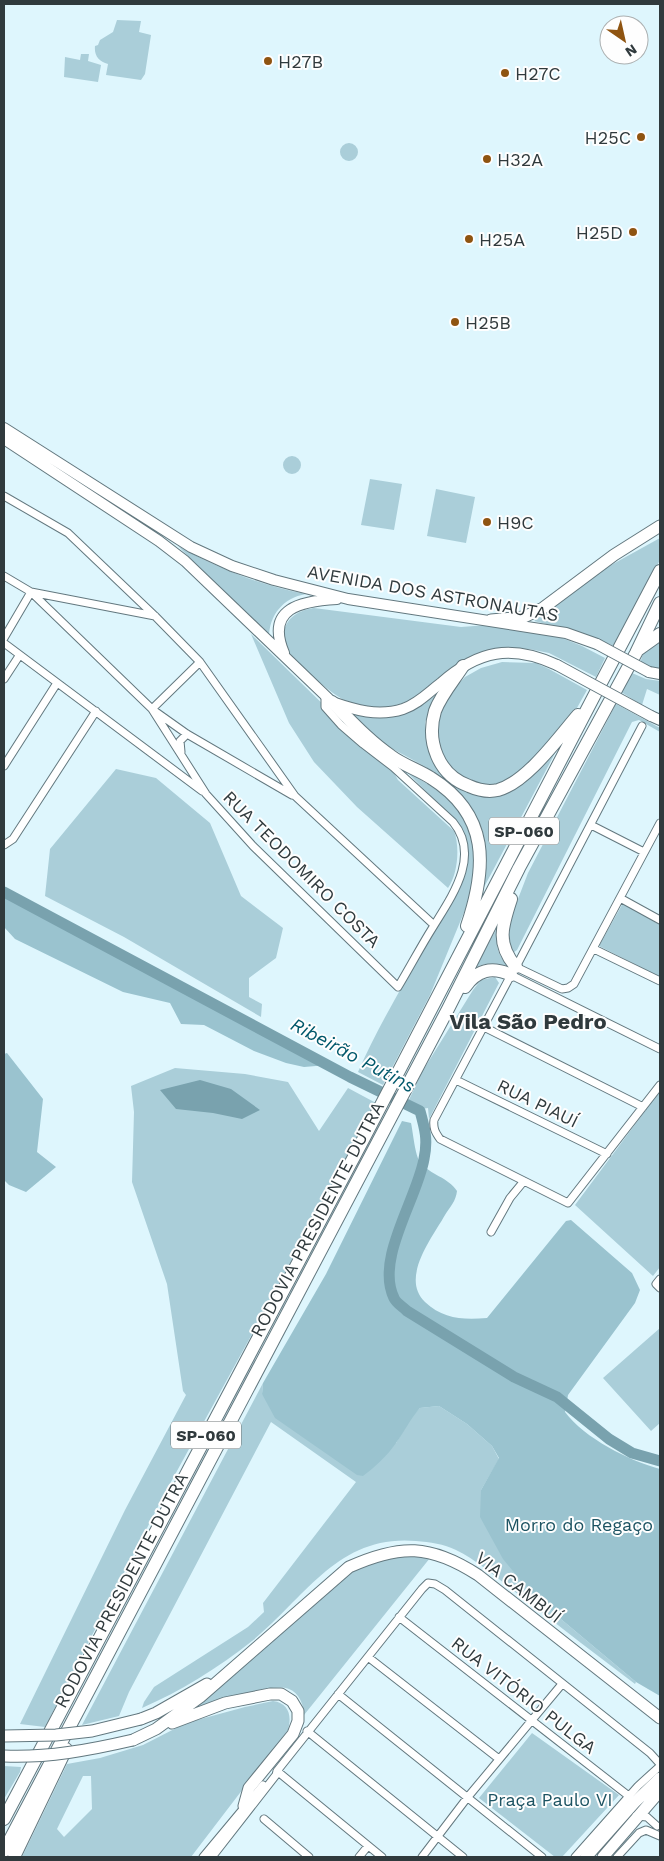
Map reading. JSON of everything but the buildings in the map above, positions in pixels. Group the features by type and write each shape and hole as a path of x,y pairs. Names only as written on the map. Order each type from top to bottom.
{"highway":[{"name":"RODOVIA PRESIDENTE DUTRA","path":"4,1819 376,1115 660,571"},
{"name":"RODOVIA PRESIDENTE DUTRA","path":"4,1851 448,1009 519,868 636,653 660,603"},
{"path":"636,653 643,645 660,634"},
{"path":"463,666 436,709 432,732 433,745 436,755 457,781 477,789 498,790 511,784 523,775 536,764 593,698"},
{"path":"328,698 392,762 432,778 453,795 466,810 479,838 481,860 473,911 455,964"},
{"path":"514,971 506,956 503,944 503,930 519,868"},
{"path":"448,1009 471,978 480,972 492,970 514,971"},
{"path":"14,1857 137,1598"},
{"path":"4,1806 48,1734"}],"main road":[{"name":"AVENIDA DOS ASTRONAUTAS","path":"4,428 191,547 232,566 274,580 348,599 566,633 597,644 649,672 660,674"},
{"path":"4,439 185,561 328,698 359,711 382,713 404,709 424,698 463,666 492,653 508,652 531,654 558,665 656,718"},
{"path":"491,620 524,617 543,608 614,555 660,526"},
{"path":"286,658 278,640 278,630 280,620 288,612 307,602 348,599"},
{"name":"VIA CAMBUÍ","path":"4,1756 25,1757 92,1750 133,1740 156,1729 200,1697 349,1566 392,1551 415,1551 443,1556 461,1564 478,1575 657,1714"},
{"name":"VIA CAMBUÍ","path":"4,1736 47,1736 92,1731 141,1719 156,1713 234,1668"},
{"path":"156,1729 224,1703 270,1694 281,1694 292,1701 298,1711 296,1728 249,1788 244,1806"},
{"path":"582,1856 622,1811 660,1778"},
{"path":"603,1857 660,1791"}],"street":[{"path":"4,496 68,533 155,616 200,662 294,796 434,925 447,906 461,874 464,842 461,832 453,822 392,762"},
{"name":"RUA TEODOMIRO COSTA","path":"4,576 31,592 152,709 206,794 253,846 398,987 434,925"},
{"path":"4,638 31,592 155,616"},
{"path":"4,643 206,794"},
{"path":"4,679 19,656"},
{"path":"200,662 152,709 187,734 294,796"},
{"path":"4,766 57,683"},
{"path":"4,845 13,838 96,711"},
{"path":"642,726 434,1120 433,1127 440,1139 568,1203 660,1085"},
{"path":"182,754 180,741 187,734"},
{"path":"514,971 562,989 574,984 660,822"},
{"path":"591,825 644,852"},
{"path":"620,898 660,920"},
{"path":"594,949 660,981"},
{"path":"514,971 660,1049"},
{"path":"484,1027 643,1107"},
{"name":"RUA PIAUÍ","path":"456,1080 607,1154"},
{"path":"491,1232 510,1198 524,1181"},
{"path":"203,1857 244,1806 277,1770 422,1588 432,1583 445,1590 650,1753 660,1766 638,1786 622,1811 638,1817 647,1816 658,1827 657,1835 646,1830 639,1834 617,1857"},
{"name":"RUA VITÓRIO PULGA","path":"399,1618 630,1797"},
{"path":"368,1657 499,1759"},
{"path":"422,1857 467,1798 562,1684"},
{"path":"338,1694 542,1857"},
{"path":"307,1731 463,1857"},
{"path":"277,1770 382,1857"},
{"path":"212,1857 276,1775 277,1770"},
{"path":"264,1819 309,1857"},
{"path":"359,1857 368,1846"}],"green space":[{"path":"117,20 141,21 139,32 151,35 145,74 141,80 106,75 108,64 100,60 96,55 95,46 98,45 100,40 113,32"},
{"path":"81,54 89,54 88,61 101,65 98,82 64,77 65,57 80,60"},
{"path":"345,143 353,143 358,148 356,159 345,161 340,156 340,148"},
{"path":"292,456 298,459 301,465 298,471 292,474 286,471 283,465 286,459"},
{"path":"370,479 402,484 394,530 361,525"},
{"path":"436,489 475,497 466,543 427,536"},
{"path":"660,538 660,560 614,646 578,632 534,621 595,574"},
{"path":"178,546 240,575 272,586 306,594 291,599 279,609 272,622 269,638"},
{"path":"314,608 461,627 488,625 557,636 605,658 596,677 549,653 529,649 500,649 416,698 397,705 384,707 361,706 348,702 334,694 291,656 288,651 284,635 288,622 299,613"},
{"path":"251,634 333,714 385,757 398,780 454,831 457,844 457,860 454,875 448,888 357,807 314,762 289,723"},
{"path":"660,636 660,669 648,667 640,663 643,654"},
{"path":"502,662 536,663 587,690 573,715 528,766 499,785 482,786 454,775 435,745 441,708 451,692 465,677 481,668"},
{"path":"632,673 646,679 660,681 660,695 647,689 642,705 621,692"},
{"path":"436,695 425,722 426,740 432,760 443,775 455,785 475,795 494,795 561,742 482,891 487,863 483,832 475,815 451,788 426,767 378,741 348,713 372,716 394,714 415,707"},
{"path":"616,704 660,728 660,732 639,720 632,722 517,950 513,953 507,939 511,917 528,873"},
{"path":"403,768 444,795 457,806 476,837 474,888 430,995 383,1085 358,1072 394,1002 456,893 464,873 466,860 466,846 461,827"},
{"path":"116,769 156,778 210,823 241,896 283,928 276,958 249,978 249,997 262,1004 261,1017 124,937 45,896 50,849"},
{"path":"4,892 328,1065 304,1067 286,1063 254,1051 204,1025 181,1024 170,1003 123,992 15,939 4,927"},
{"path":"623,903 660,925 660,977 599,946"},
{"path":"497,928 499,952 514,970 495,964 475,967"},
{"path":"495,977 499,983 429,1119 428,1108 422,1109 408,1102 422,1072 473,990 481,980"},
{"path":"7,1053 43,1099 37,1152 56,1167 26,1192 9,1185 4,1180 4,1054"},
{"path":"175,1068 245,1074 288,1082 319,1131 348,1088 376,1103 308,1232 166,1491 45,1727 20,1724 125,1510 186,1395 183,1391 167,1284 132,1182 134,1112 131,1086"},
{"path":"660,1091 660,1267 653,1276 575,1205"},
{"name":"Morro do Regaço","path":"402,1121 411,1123 415,1149 420,1162 449,1182 457,1191 452,1204 426,1246 417,1270 416,1282 418,1292 432,1308 454,1317 470,1319 487,1318 566,1221 571,1220 632,1273 640,1290 635,1303 568,1395 565,1412 584,1431 608,1447 660,1469 660,1696 636,1682 562,1620 521,1581 503,1559 480,1517 481,1490 499,1458 492,1446 467,1424 439,1406 420,1408 389,1452 363,1476 357,1475 275,1418 262,1394 263,1383 326,1274"},
{"path":"660,1328 660,1423 651,1431 603,1378"},
{"path":"263,1383 262,1394 396,1443 412,1416 420,1408 439,1406 467,1424 492,1446 499,1459 481,1490 547,1604 562,1620 636,1682 635,1684 466,1555 451,1548 432,1543 416,1541 389,1542 365,1548 344,1558 325,1572 271,1624 239,1651 213,1670 142,1708 154,1687 248,1627 264,1612 263,1603 356,1482 271,1422 129,1692 119,1716 82,1725"},
{"path":"410,1554 430,1558 304,1715 302,1703 296,1693 289,1689 280,1688 256,1691 193,1709 350,1569 368,1561"},
{"path":"273,1701 283,1704 288,1711 290,1720 288,1730 191,1857 22,1857 67,1764 100,1758 143,1745 186,1723","holes":["83,1776 91,1776 92,1809 64,1837 57,1829"]},
{"name":"Praça Paulo VI","path":"532,1733 619,1795 562,1857 555,1857 479,1798"},
{"path":"4,1766 21,1767 4,1799"}],"shaded area":[{"path":"200,1080 231,1089 260,1110 242,1119 213,1113 176,1109 160,1090"}],"waterway":[{"name":"Ribeirão Putins","path":"4,892 350,1077 420,1111 426,1146 420,1175 393,1247 390,1282 395,1300 407,1311 514,1377 557,1397 609,1439 632,1453 660,1461"}],"place":[{"name":"H27B","path":"268,61"},
{"name":"H27C","path":"505,73"},
{"name":"H25C","path":"641,137"},
{"name":"H32A","path":"487,159"},
{"name":"H25D","path":"633,232"},
{"name":"H25A","path":"469,239"},
{"name":"H25B","path":"455,322"},
{"name":"H9C","path":"487,522"}],"district":[{"name":"Vila São Pedro","path":"528,1021"}]}
